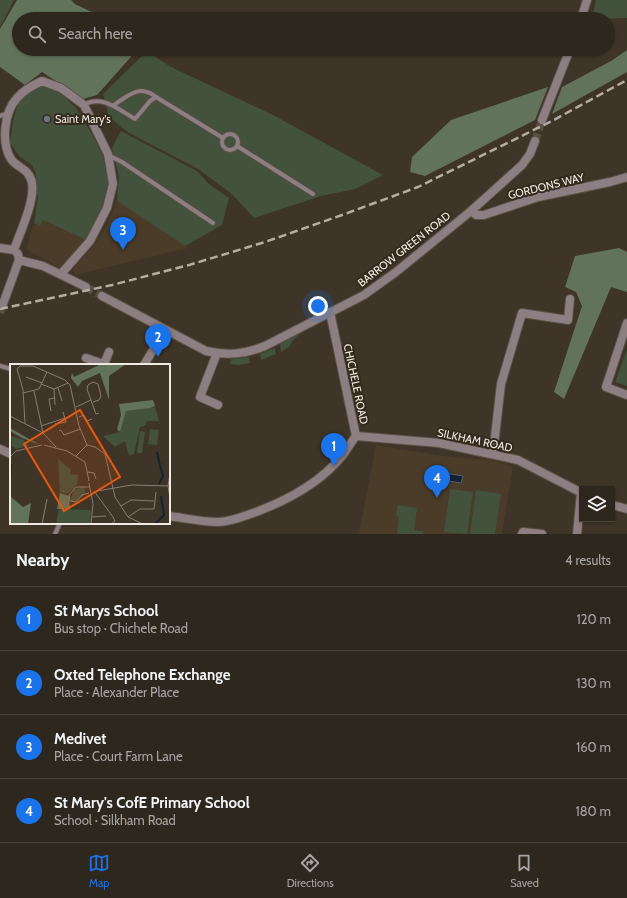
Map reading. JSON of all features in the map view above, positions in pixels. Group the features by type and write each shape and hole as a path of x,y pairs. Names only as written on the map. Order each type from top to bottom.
{"street":[{"path":"584,12 587,0"},
{"path":"542,120 567,56"},
{"path":"14,250 33,196 32,182 26,170 11,160 5,143 6,125 9,113 17,98 42,81 61,88 84,105 108,154 113,184 107,208 90,241 61,274"},
{"name":"BARROW GREEN ROAD","path":"102,296 196,346 218,353 232,354 252,351 265,346 364,295 396,272 471,211 522,164 530,154 535,141"},
{"name":"GORDONS WAY","path":"471,211 484,216 538,197 626,178"},
{"path":"0,248 14,250 18,254 19,260 4,292 3,304"},
{"path":"19,260 42,266 86,287"},
{"path":"493,454 501,384 522,313 568,320 570,298"},
{"name":"CHICHELE ROAD","path":"170,516 219,522 237,519 273,506 313,484 342,456 356,436 330,312"},
{"path":"627,323 606,387 627,395"},
{"path":"145,364 165,330"},
{"path":"105,364 109,352"},
{"path":"218,353 200,397 218,405"},
{"path":"86,358 102,364"},
{"name":"SILKHAM ROAD","path":"356,436 439,443 518,460 579,491"},
{"path":"0,449 10,454"},
{"path":"615,506 627,509"},
{"path":"577,534 579,518"},
{"path":"522,534 522,532 542,534"}],"lane":[{"path":"114,105 139,90 150,92 223,138"},
{"path":"84,105 95,100 114,105 135,119 150,101 156,97"},
{"path":"0,116 9,113"},
{"path":"232,134 238,141 237,146 233,150 224,148 222,143 223,138 232,134"},
{"path":"237,146 313,194"},
{"path":"108,154 213,223"},
{"path":"0,366 10,369"},
{"path":"55,534 60,524"}],"shaded area":[{"path":"117,201 188,248 75,275 73,268 96,243 106,227"},
{"path":"43,220 88,241 60,268 27,250 32,227"},
{"path":"376,445 437,455 494,461 513,467 502,534 359,534"}],"green space":[{"path":"0,0 14,0 0,27"},
{"path":"17,0 71,0 75,4 92,12 12,12 12,56 132,56 97,95 83,99 42,72 25,85 0,67 0,29"},
{"path":"596,0 627,0 627,18 615,18 615,12 593,12"},
{"path":"627,50 627,72 552,114 562,87 611,61"},
{"path":"142,56 154,56 171,67 275,116 383,175 355,189 321,196 254,218 232,194 198,169 129,133 109,117 103,94"},
{"path":"39,85 53,86 76,108 91,132 103,156 108,183 102,207 88,241 43,220 40,226 34,223 38,197 36,191 36,174 32,165 20,157 10,143 13,121 19,101"},
{"path":"548,87 535,120 425,176 410,172 412,157 451,120"},
{"path":"121,131 197,171 209,184 229,198 222,225 185,246 117,201 119,177 112,148"},
{"path":"619,248 627,252 627,292 611,287 564,399 554,392 582,306 576,292 565,287 575,256"},
{"path":"303,331 292,341 290,346 281,352 280,344"},
{"path":"275,348 276,354 261,360 260,354"},
{"path":"627,349 627,386 615,382"},
{"path":"249,357 250,363 239,365 230,364 231,359"},
{"path":"450,489 473,492 467,534 444,532"},
{"path":"476,490 501,494 495,534 470,534"},
{"path":"398,505 417,508 414,530 423,532 423,534 397,534 399,517 396,516"}],"water":[{"path":"444,473 463,476 461,483 442,480"}],"tunnel":[{"path":"535,141 542,120"},
{"path":"86,287 102,296"},
{"path":"0,313 3,304"}],"railway":[{"path":"0,309 112,285 189,265 265,242 342,215 418,187 552,121 627,80"}],"place":[{"name":"Saint Mary's","path":"47,119"},
{"name":"Medivet","path":"123,250"},
{"name":"Oxted Telephone Exchange","path":"158,357"},
{"name":"St Marys School","path":"334,466"},
{"name":"St Mary's CofE Primary School","path":"437,498"}]}
